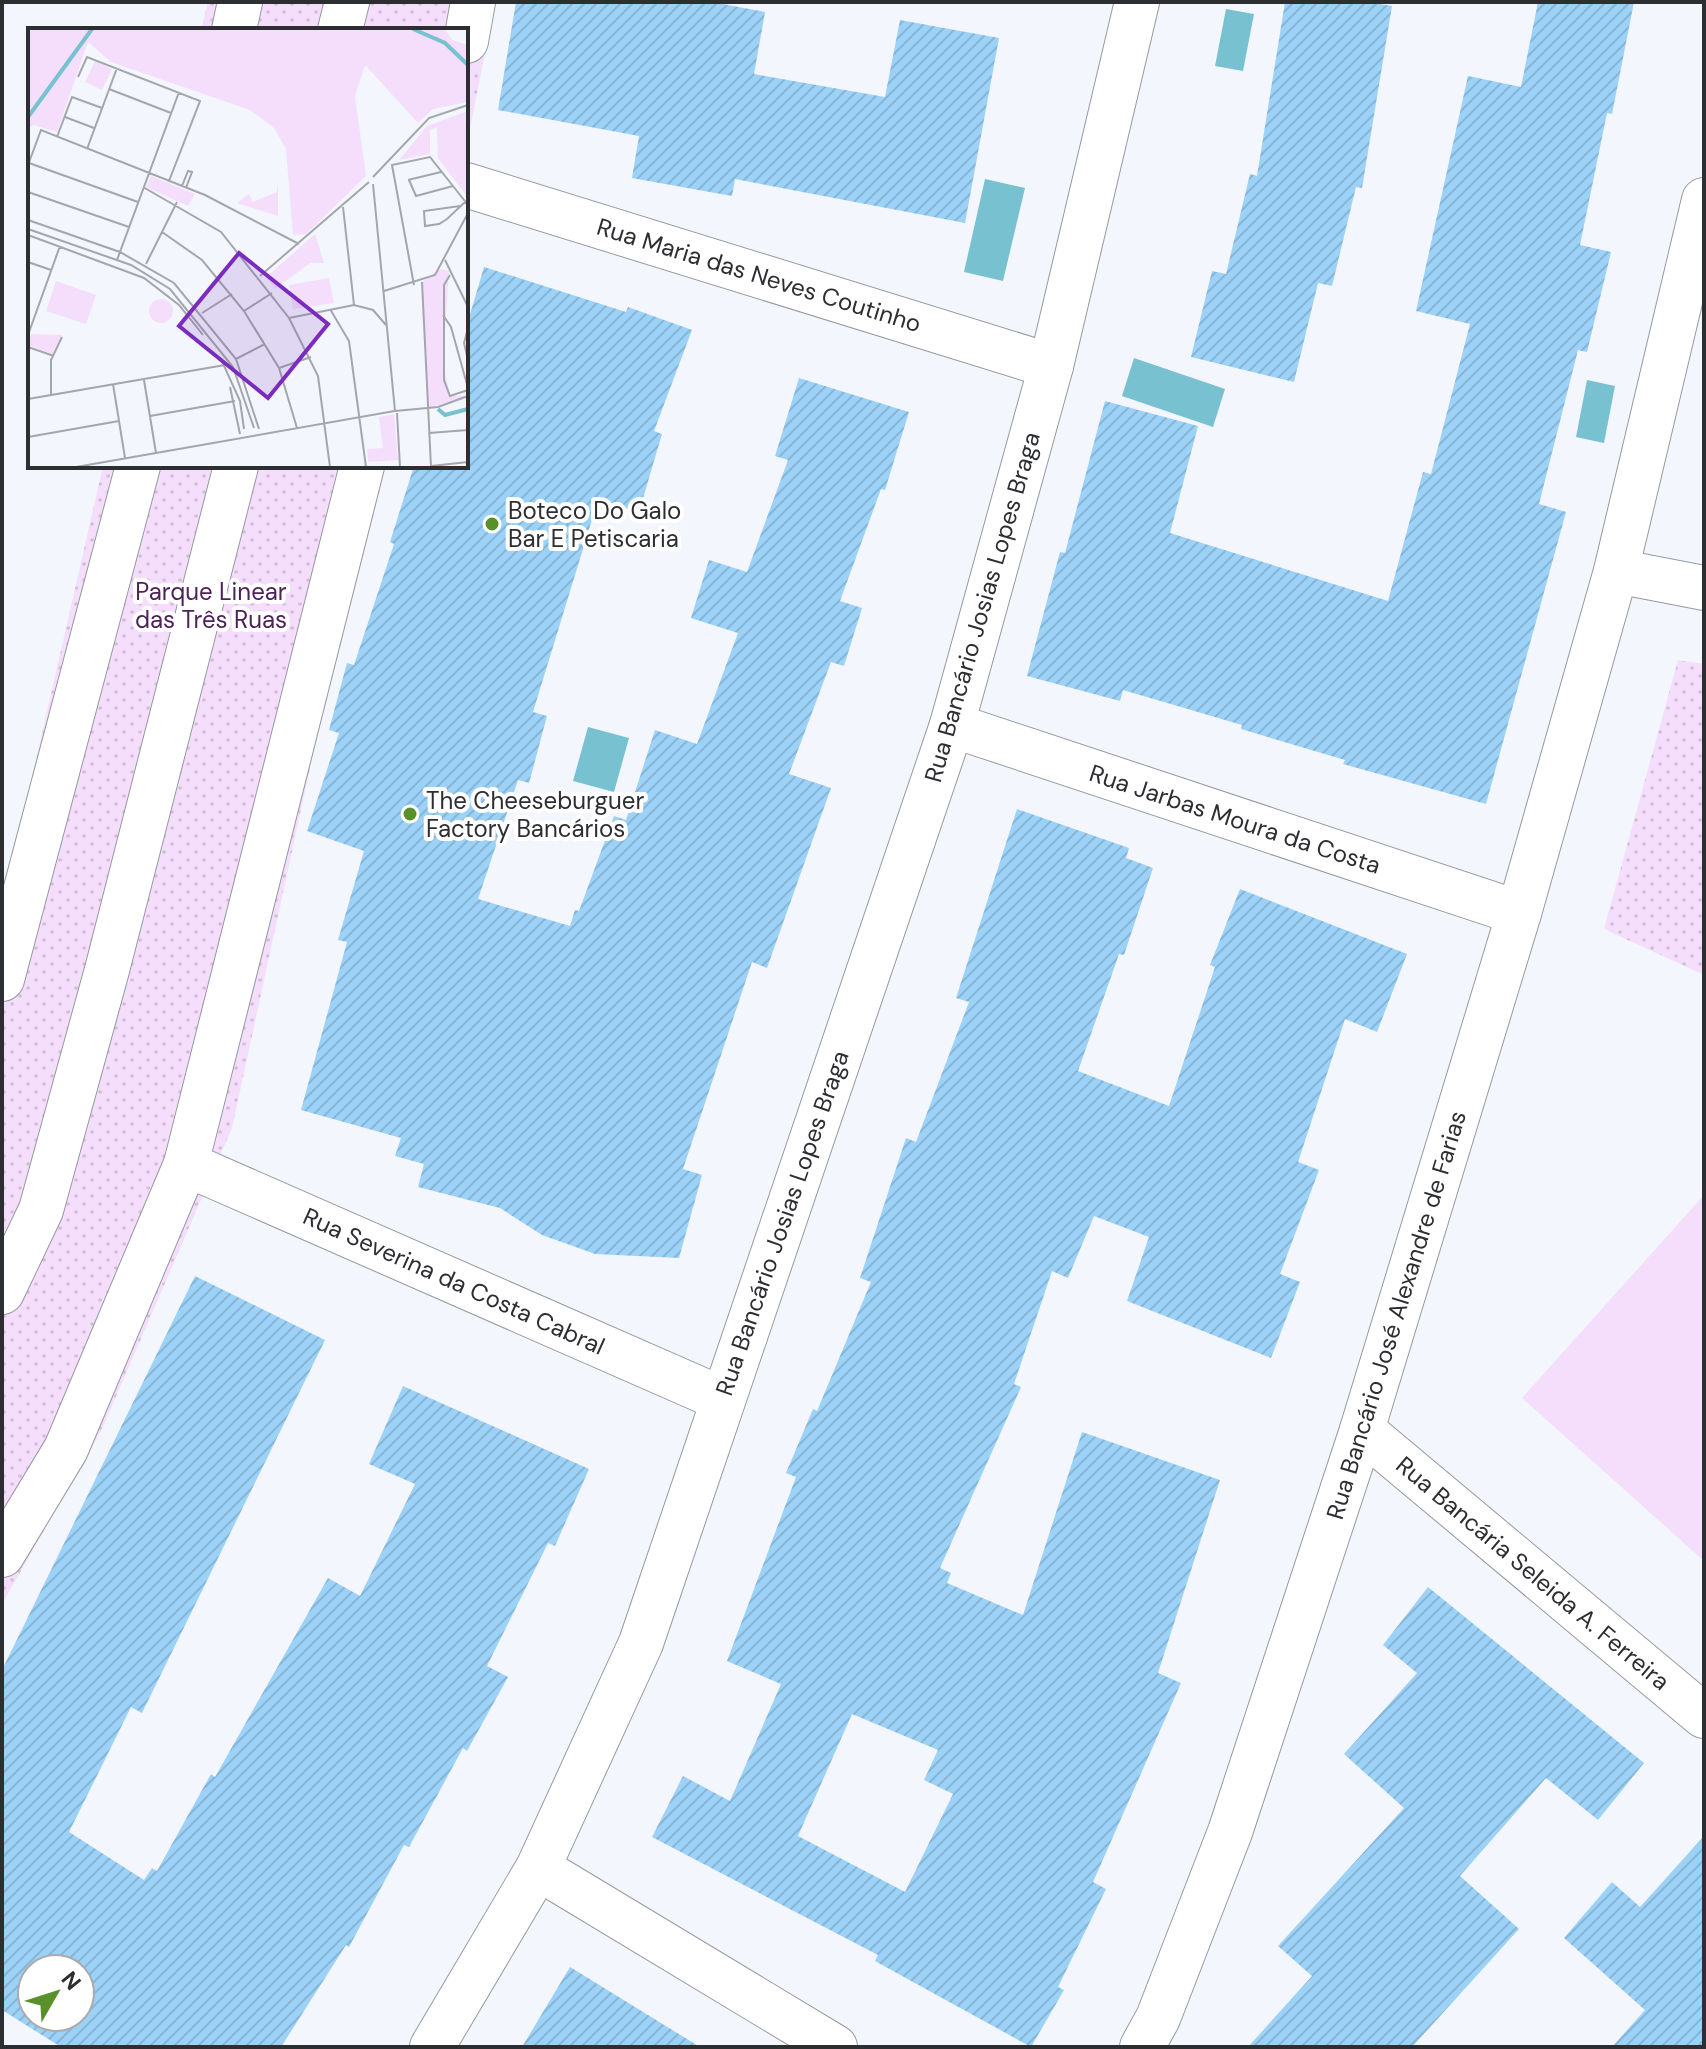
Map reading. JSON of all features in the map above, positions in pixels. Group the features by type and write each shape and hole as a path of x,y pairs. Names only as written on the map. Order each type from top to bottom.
{"street":[{"path":"234,28 240,2"},
{"path":"340,28 347,2"},
{"path":"468,30 473,2"},
{"name":"Rua Bancário Josias Lopes Braga","path":"432,2047 538,1868 641,1643 952,725 1051,366 1137,2"},
{"name":"Rua Maria das Neves Coutinho","path":"468,186 1051,366"},
{"name":"Rua Bancário José Alexandre de Farias","path":"1142,2047 1158,2018 1230,1832 1362,1430 1519,913 1616,571 1704,200"},
{"path":"2,979 137,468"},
{"path":"2,1292 41,1210 111,954 235,468"},
{"path":"2,1555 66,1449 186,1164 361,468"},
{"path":"1616,571 1704,588"},
{"name":"Rua Jarbas Moura da Costa","path":"952,725 1519,913"},
{"name":"Rua Severina da Costa Cabral","path":"186,1164 722,1399"},
{"name":"Rua Bancária Seleida A. Ferreira","path":"1362,1430 1704,1716"},
{"path":"538,1868 835,2047"}],"green space":[{"path":"208,2 495,2 468,139 468,28 202,28"},
{"name":"Parque Linear das Três Ruas","path":"103,468 385,468 314,750 232,1128 102,1429 2,1604 2,909"},
{"path":"1678,660 1704,664 1704,975 1604,929"},
{"path":"1704,1195 1704,1561 1522,1398"}],"water":[{"path":"1226,9 1254,14 1243,71 1215,66"},
{"path":"985,179 1025,188 1003,281 964,272"},
{"path":"1134,358 1225,389 1213,427 1122,396"},
{"path":"1587,380 1615,386 1604,443 1576,437"},
{"path":"588,727 629,738 614,792 573,781"}],"building":[{"path":"516,2 712,2 765,12 754,74 885,97 900,20 999,38 965,223 735,179 732,196 632,178 639,136 498,110"},
{"path":"1285,2 1368,2 1392,6 1362,188 1356,187 1332,286 1318,283 1294,382 1191,357 1212,271 1226,274 1250,174 1257,176"},
{"path":"1538,2 1634,2 1612,114 1607,113 1580,245 1611,252 1587,352 1578,350 1539,504 1566,512 1486,804 1343,764 1345,760 1241,729 1242,725 1123,690 1120,701 1027,676 1060,552 1065,553 1105,401 1198,426 1170,533 1388,601 1423,472 1431,474 1470,324 1416,311 1468,76 1521,87"},
{"path":"484,267 626,312 628,307 692,330 654,431 662,434 639,512 598,500 533,712 547,716 529,783 518,780 478,899 570,926 575,910 579,911 614,816 626,820 655,730 697,744 738,633 691,618 709,560 747,572 788,460 775,456 799,378 909,412 885,490 881,489 840,601 862,608 844,666 831,662 789,774 831,788 767,968 752,962 683,1169 702,1175 679,1258 595,1254 542,1235 500,1208 418,1187 424,1164 395,1156 401,1138 301,1110 347,942 338,940 364,851 307,831 339,733 329,730 347,663 354,665 394,544 390,542 413,468 468,468 468,321"},
{"path":"1017,809 1129,848 1126,858 1153,868 1124,955 1119,954 1078,1071 1169,1106 1215,967 1210,965 1240,889 1407,954 1377,1032 1345,1019 1298,1162 1319,1170 1280,1274 1300,1282 1271,1358 1127,1301 1149,1237 1094,1216 1068,1278 1052,1271 1014,1384 1021,1387 940,1568 951,1573 947,1583 1023,1615 1082,1432 1220,1480 1158,1673 1181,1683 1093,1882 1106,1889 1058,1987 1064,1990 1031,2047 875,1961 878,1955 652,1837 683,1776 730,1801 781,1684 727,1661 796,1477 786,1473 813,1409 817,1411 871,1282 860,1278 906,1138 916,1142 969,1002 956,998","holes":["852,1714 938,1750 924,1780 953,1794 905,1892 798,1836"]},
{"path":"195,1276 325,1340 142,1713 131,1707 69,1832 144,1880 152,1868 157,1871 211,1774 215,1777 328,1578 360,1596 415,1484 369,1464 403,1386 589,1469 555,1546 548,1543 487,1666 508,1677 467,1751 463,1748 409,1847 404,1845 349,1947 346,1945 281,2047 61,2047 39,2033 96,2033 96,1953 16,1953 16,2019 2,2010 2,1670"},
{"path":"1428,1587 1644,1763 1598,1820 1546,1778 1460,1876 1519,1929 1412,2047 1248,2047 1312,1976 1278,1946 1404,1808 1344,1754 1417,1673 1383,1645"},
{"path":"1704,1836 1704,2047 1612,2047 1645,2010 1564,1938 1612,1882 1640,1907"},
{"path":"570,1967 700,2047 522,2047"}],"place":[{"name":"Boteco Do Galo Bar E Petiscaria","path":"492,524"},
{"name":"The Cheeseburguer Factory Bancários","path":"410,814"}]}
